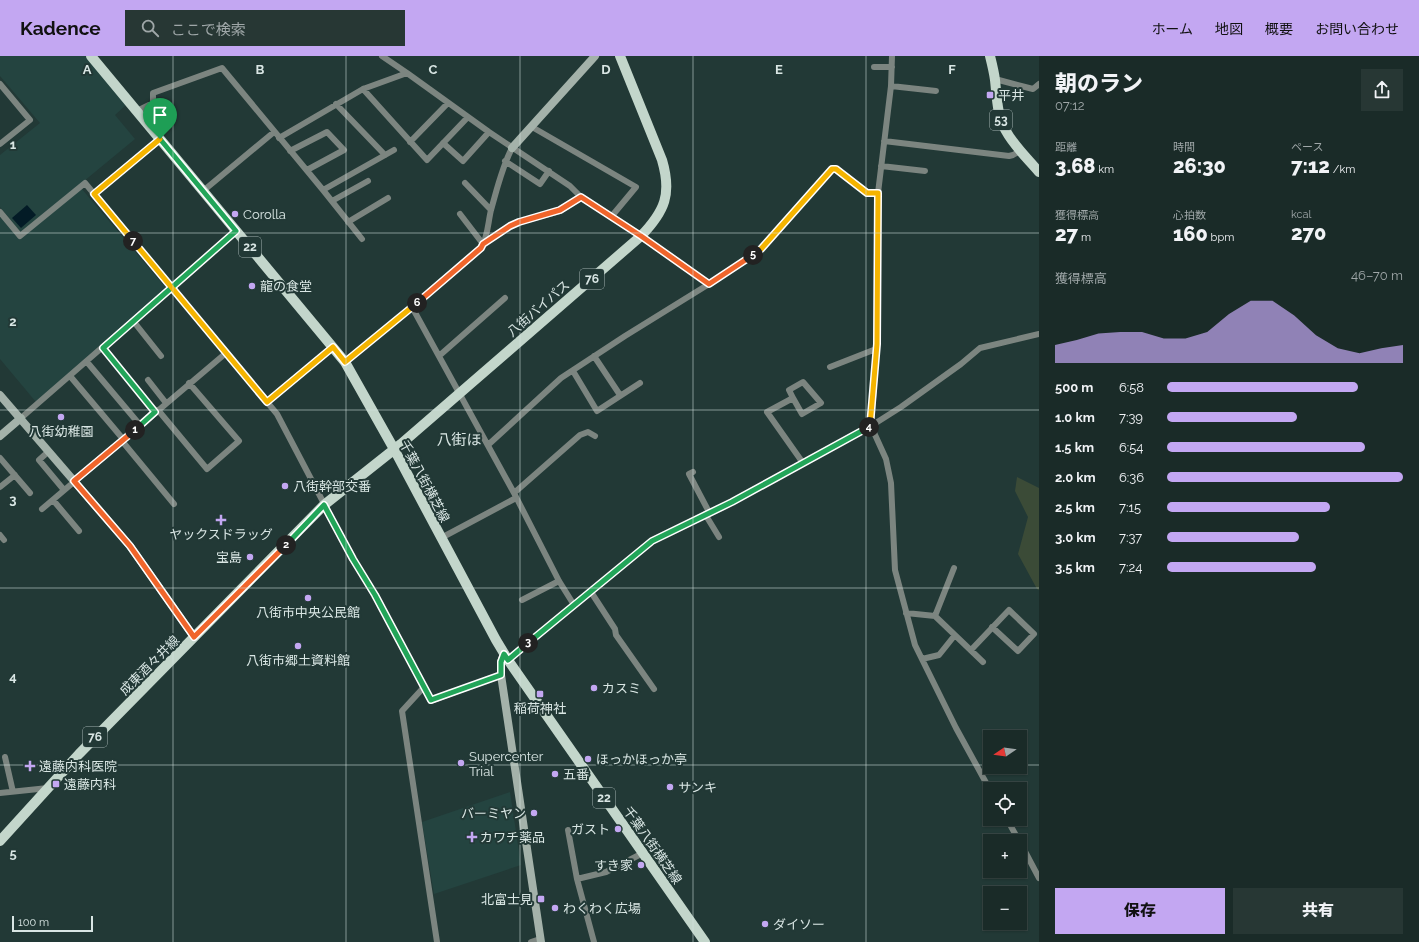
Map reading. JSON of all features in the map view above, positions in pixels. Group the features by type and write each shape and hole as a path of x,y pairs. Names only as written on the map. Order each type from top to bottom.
{"main road":[{"name":"千葉八街横芝線","path":"91,56 345,362 394,449 506,657 704,942"},
{"name":"八街バイパス","path":"394,449 641,236 656,221 662,209 666,187 666,174 662,160 620,56"},
{"name":"53","path":"990,56 995,79 1000,118 1006,132 1020,151 1039,172"},
{"name":"成東酒々井線","path":"0,841 79,754 324,505 394,449"}],"street":[{"path":"382,56 512,148 549,171 570,186 581,197 641,236 709,284"},
{"path":"345,362 481,248 505,161 512,148 595,56"},
{"path":"892,56 891,86 878,193 876,349 870,426 886,460 891,483 895,570 915,645 956,728 986,782"},
{"path":"874,67 892,67"},
{"path":"137,111 153,103 153,93 222,68 362,239"},
{"path":"279,138 363,89 408,73"},
{"path":"995,79 1033,89 1039,84"},
{"path":"0,84 30,120 0,143"},
{"path":"891,86 936,91"},
{"path":"363,89 427,160 468,117"},
{"path":"410,142 448,103"},
{"path":"336,104 385,155"},
{"path":"532,127 636,187 611,217"},
{"path":"203,191 274,132"},
{"path":"290,151 327,132 344,150 306,170"},
{"path":"443,143 463,161 489,132"},
{"path":"94,194 160,139"},
{"path":"884,141 1009,156 1020,151"},
{"path":"323,190 394,150"},
{"path":"505,161 540,184 549,171"},
{"path":"881,166 925,171"},
{"path":"488,445 561,378 709,284 761,249 832,169 836,169 867,193 878,193"},
{"path":"332,201 368,181"},
{"path":"1,213 20,236 85,183 277,414 353,559 375,595 431,700 501,675"},
{"path":"465,183 491,210"},
{"path":"483,244 510,226 560,210 581,197"},
{"path":"348,222 388,198"},
{"path":"460,214 483,244"},
{"path":"0,436 134,322 171,287 236,231"},
{"path":"439,356 505,298"},
{"path":"412,307 515,495 559,581 574,605"},
{"path":"134,322 161,356"},
{"path":"531,942 541,940 501,675 501,662 591,592 652,541 732,502 870,426 901,407 961,364 980,348 1039,334"},
{"path":"267,402 333,347"},
{"path":"103,348 207,469 239,441 189,383"},
{"path":"830,368 876,349"},
{"path":"42,509 226,352"},
{"path":"594,356 620,396"},
{"path":"87,362 140,425"},
{"path":"573,371 597,411 640,382"},
{"path":"70,376 174,504"},
{"path":"148,380 166,403"},
{"path":"804,382 821,403 802,414 793,398 789,390 804,382"},
{"path":"0,395 130,546 194,637"},
{"path":"793,398 767,412 803,463"},
{"path":"441,538 515,495 580,435 588,432 595,436"},
{"path":"49,451 39,460 64,490"},
{"path":"0,458 30,492"},
{"path":"693,472 689,474 719,537"},
{"path":"0,487 14,475"},
{"path":"53,500 79,531"},
{"path":"935,616 954,568"},
{"path":"522,600 559,581"},
{"path":"591,592 615,629 616,635 654,689"},
{"path":"971,650 992,627 1009,610 1034,634 1018,651 992,627"},
{"path":"906,613 935,616 983,662"},
{"path":"922,659 939,655 955,635"},
{"path":"424,687 402,711 438,942"},
{"path":"5,757 13,792"},
{"path":"0,793 48,788"},
{"path":"568,830 578,879 594,942"},
{"path":"578,879 606,872 643,853"},
{"path":"1027,855 1039,878"}],"shaded area":[{"path":"0,56 87,56 126,105 115,115 135,139 21,233 0,207 0,155 40,123 0,76"},
{"path":"81,188 166,288 36,402 0,359 0,218 2,217 19,238"},
{"path":"27,205 36,215 21,228 12,218"},
{"path":"510,792 521,865 434,894 422,822"}],"green space":[{"path":"1017,477 1039,488 1039,590 1037,589 1018,554 1028,517 1015,491"}],"place":[{"name":"平井","path":"990,95"},
{"name":"Corolla","path":"235,214"},
{"name":"龍の食堂","path":"252,286"},
{"name":"八街幼稚園","path":"61,417"},
{"name":"八街幹部交番","path":"285,486"},
{"name":"ヤックスドラッグ","path":"221,520"},
{"name":"宝島","path":"250,557"},
{"name":"八街市中央公民館","path":"308,598"},
{"name":"八街市郷土資料館","path":"298,646"},
{"name":"カスミ","path":"594,688"},
{"name":"稲荷神社","path":"540,694"},
{"name":"ほっかほっか亭","path":"588,759"},
{"name":"Supercenter Trial","path":"461,763"},
{"name":"遠藤内科医院","path":"30,766"},
{"name":"五番","path":"555,774"},
{"name":"遠藤内科","path":"56,784"},
{"name":"サンキ","path":"670,787"},
{"name":"バーミヤン","path":"534,813"},
{"name":"ガスト","path":"618,829"},
{"name":"カワチ薬品","path":"472,837"},
{"name":"すき家","path":"641,865"},
{"name":"北富士見","path":"541,899"},
{"name":"わくわく広場","path":"555,908"},
{"name":"ダイソー","path":"765,924"}],"district":[{"name":"八街ほ","path":"459,440"}],"route":[{"path":"160,139 94,194 113,218 132,240 171,287 267,402 333,347 345,362 481,248 483,244 489,242 510,226 519,222 560,210 581,197 641,236 709,284 761,249 832,169 836,169 867,193 878,193 877,344 870,426 732,502 652,541 508,660 504,654 500,668 501,675 431,700 375,595 353,559 324,505 194,637 130,546 74,481 155,412 103,348 134,322 171,287 236,231 160,139"}]}
